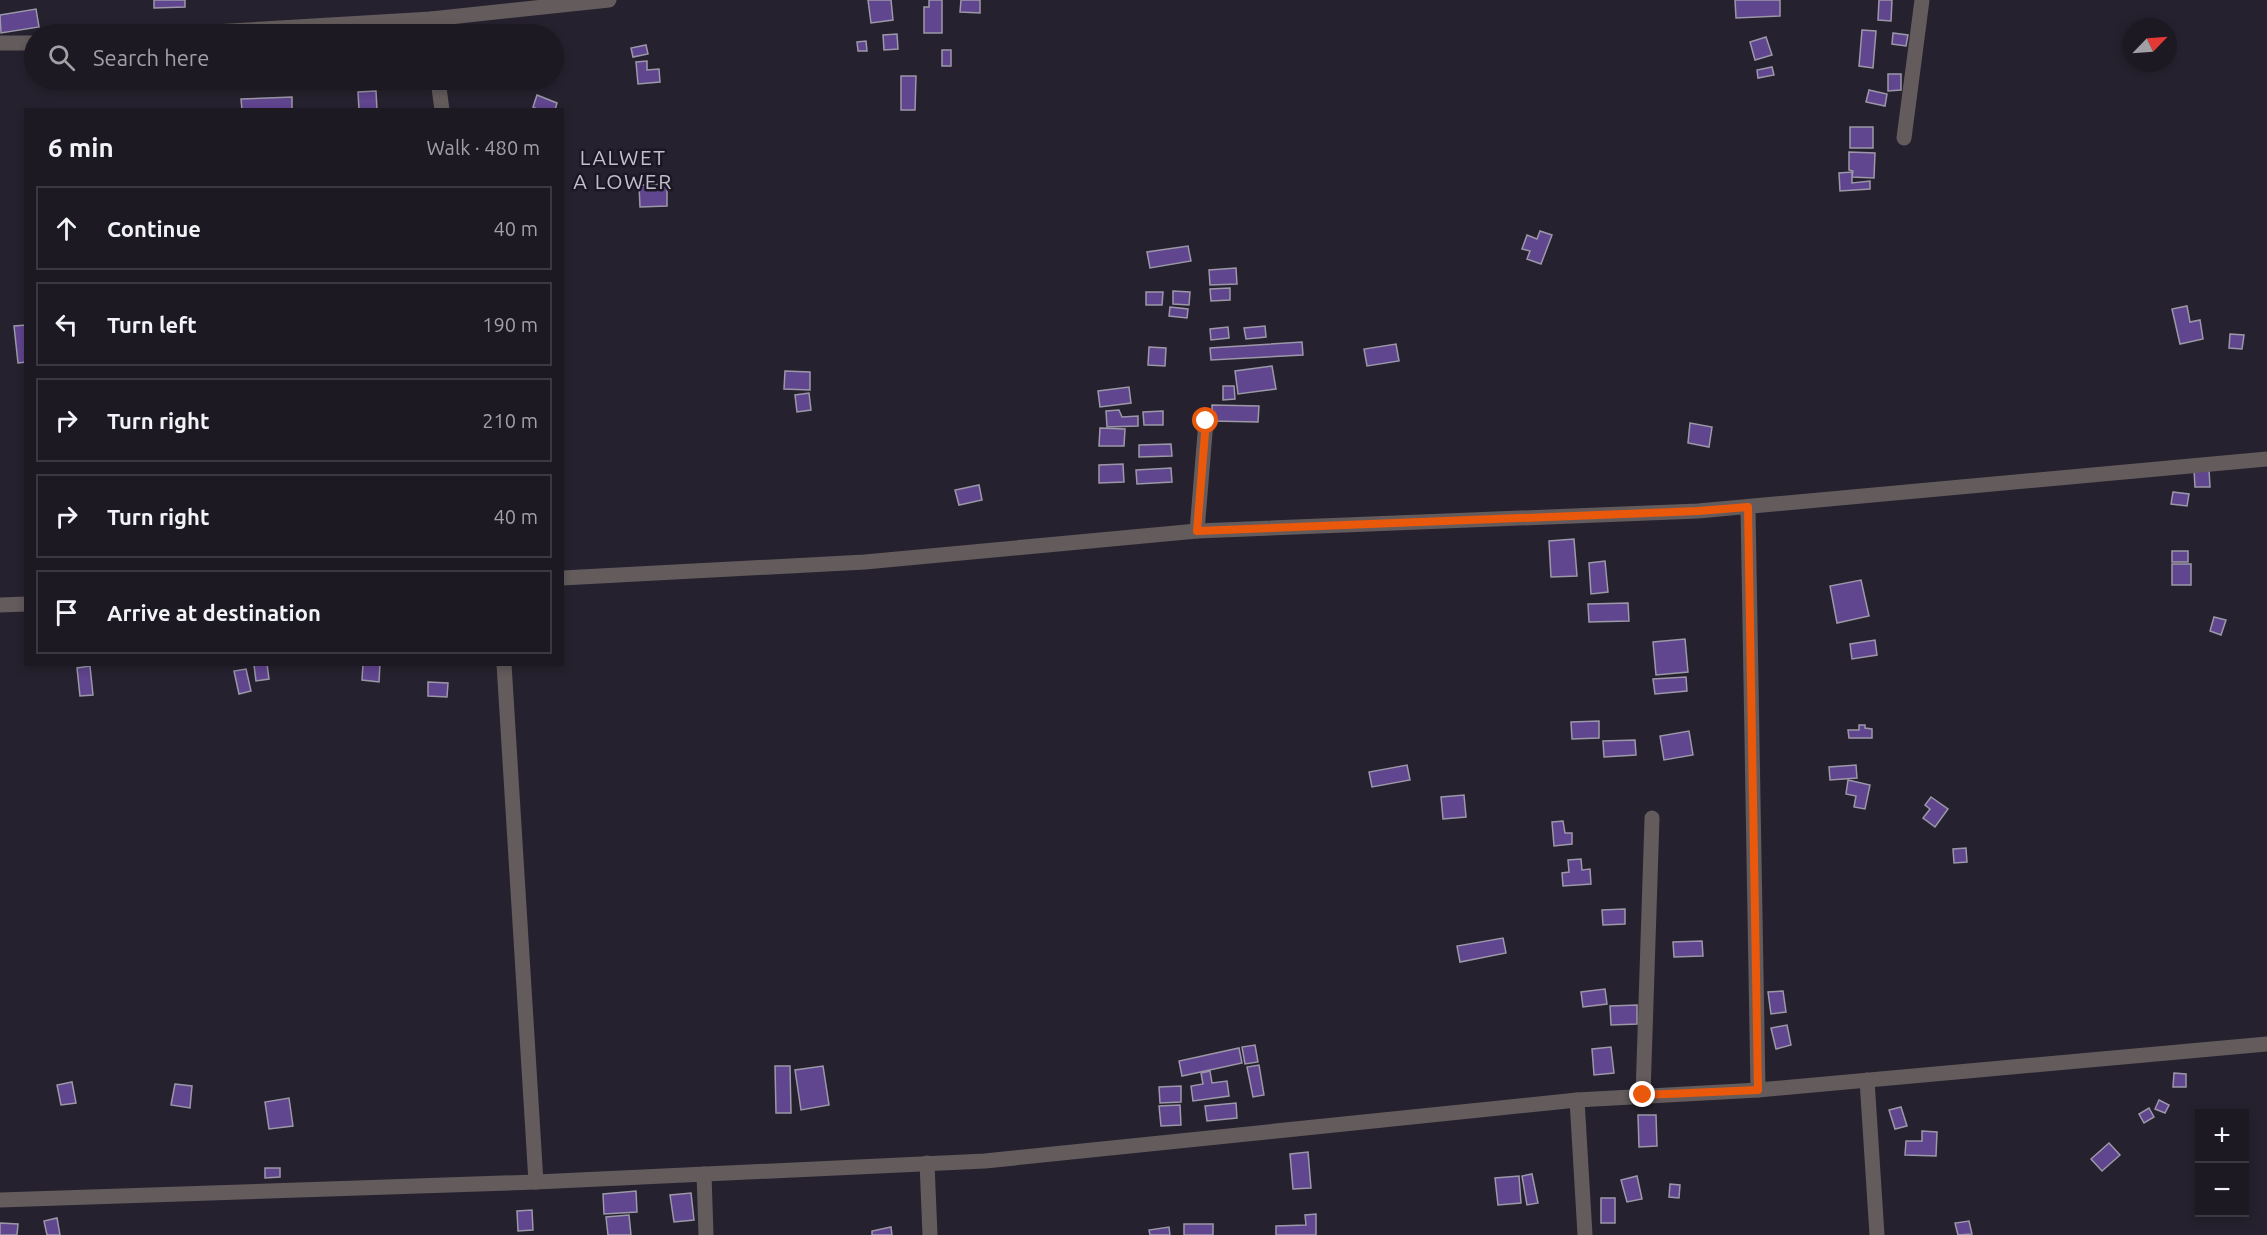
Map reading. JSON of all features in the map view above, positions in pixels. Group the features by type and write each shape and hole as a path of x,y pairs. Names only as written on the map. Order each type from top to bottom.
{"street":[{"path":"452,24 609,0"},
{"path":"1904,138 1922,0"},
{"path":"0,43 24,44"},
{"path":"439,90 442,108"},
{"path":"1197,531 1206,421"},
{"path":"564,578 865,562 1197,531 1698,511 2267,459"},
{"path":"1748,507 1758,1090"},
{"path":"0,605 24,604"},
{"path":"504,666 536,1182"},
{"path":"1643,1095 1652,818"},
{"path":"0,1200 536,1182 985,1161 1577,1100 1758,1090 2267,1044"},
{"path":"1867,1080 1877,1235"},
{"path":"1577,1100 1585,1235"},
{"path":"927,1163 930,1235"},
{"path":"704,1174 706,1235"}],"building":[{"path":"154,0 185,0 185,7 154,8"},
{"path":"868,0 891,0 893,20 871,23"},
{"path":"929,0 942,0 942,33 924,33 924,7 929,7"},
{"path":"961,0 980,0 980,13 960,12"},
{"path":"1735,0 1780,0 1780,16 1736,18"},
{"path":"1879,0 1892,0 1891,21 1878,20"},
{"path":"36,9 38,24 24,24 24,29 1,33 0,15"},
{"path":"1862,30 1876,31 1873,68 1859,66"},
{"path":"1893,33 1908,35 1906,46 1892,44"},
{"path":"897,34 898,49 884,50 883,35"},
{"path":"1766,37 1772,55 1755,60 1750,42"},
{"path":"866,41 867,51 858,51 857,42"},
{"path":"646,45 648,54 633,57 631,48"},
{"path":"942,50 951,50 951,66 942,66"},
{"path":"647,61 647,70 659,69 660,82 638,84 636,62"},
{"path":"1772,67 1774,75 1758,78 1757,70"},
{"path":"1888,74 1901,74 1901,90 1888,91"},
{"path":"901,76 916,76 915,110 901,110"},
{"path":"1869,90 1887,94 1885,106 1866,102"},
{"path":"376,91 377,108 359,108 358,92"},
{"path":"537,95 557,103 556,108 533,107"},
{"path":"292,97 292,108 242,108 241,99"},
{"path":"1850,127 1873,127 1873,148 1850,148"},
{"path":"1849,152 1875,153 1874,178 1852,177 1853,171 1849,170"},
{"path":"1852,172 1852,183 1870,181 1870,189 1840,191 1839,173"},
{"path":"667,184 667,206 640,207 639,185"},
{"path":"1540,231 1552,235 1541,264 1527,259 1530,251 1522,249 1527,235 1537,239"},
{"path":"1188,246 1191,261 1150,268 1147,252"},
{"path":"1236,268 1237,284 1210,285 1209,270"},
{"path":"1230,288 1230,300 1211,301 1210,289"},
{"path":"1173,291 1190,292 1189,305 1173,304"},
{"path":"1146,292 1163,292 1162,305 1146,305"},
{"path":"2187,306 2190,322 2200,320 2203,339 2180,344 2172,309"},
{"path":"1170,307 1188,309 1187,318 1169,316"},
{"path":"24,325 24,362 18,363 14,326"},
{"path":"1265,326 1266,337 1246,339 1244,328"},
{"path":"1228,327 1229,338 1211,340 1210,329"},
{"path":"2230,334 2244,335 2242,349 2229,348"},
{"path":"1302,342 1303,355 1211,360 1210,348"},
{"path":"1396,344 1399,361 1367,366 1364,349"},
{"path":"1149,347 1166,348 1165,366 1148,365"},
{"path":"1272,366 1276,389 1238,394 1235,371"},
{"path":"785,371 810,372 810,390 784,389"},
{"path":"1223,386 1234,386 1235,399 1223,400"},
{"path":"1129,387 1131,403 1100,407 1098,391"},
{"path":"809,393 811,410 797,412 795,395"},
{"path":"1212,405 1259,406 1258,422 1212,421"},
{"path":"1119,410 1122,417 1138,416 1138,426 1107,427 1106,411"},
{"path":"1163,411 1163,425 1144,425 1143,412"},
{"path":"1690,423 1712,427 1709,447 1688,443"},
{"path":"1100,428 1125,429 1124,446 1099,446"},
{"path":"1171,444 1172,456 1139,457 1139,445"},
{"path":"1123,464 1124,482 1099,483 1099,465"},
{"path":"1171,468 1172,482 1137,484 1136,470"},
{"path":"2209,469 2210,487 2195,487 2194,470"},
{"path":"979,485 982,500 959,505 955,490"},
{"path":"2173,492 2189,494 2187,506 2171,504"},
{"path":"1574,539 1577,576 1551,577 1549,541"},
{"path":"2172,551 2188,551 2188,562 2172,562"},
{"path":"1605,561 1608,592 1591,594 1589,563"},
{"path":"2172,564 2191,564 2191,585 2172,585"},
{"path":"1861,580 1869,616 1837,623 1830,586"},
{"path":"1628,603 1629,621 1589,622 1588,604"},
{"path":"2214,617 2226,620 2221,635 2210,631"},
{"path":"1685,639 1688,672 1656,675 1653,642"},
{"path":"1875,640 1877,655 1852,659 1850,644"},
{"path":"90,666 93,695 80,696 77,668"},
{"path":"254,666 267,666 269,679 256,681"},
{"path":"363,666 380,666 379,682 362,680"},
{"path":"246,669 251,691 239,694 234,671"},
{"path":"1686,677 1687,691 1655,694 1653,679"},
{"path":"428,682 448,683 447,697 428,696"},
{"path":"1599,721 1599,738 1572,739 1571,722"},
{"path":"1859,725 1872,729 1872,738 1849,738 1848,730 1859,730"},
{"path":"1689,731 1693,755 1664,760 1660,736"},
{"path":"1635,740 1636,755 1604,757 1603,741"},
{"path":"1407,765 1410,780 1372,787 1369,772"},
{"path":"1856,765 1857,778 1830,780 1829,767"},
{"path":"1848,780 1870,785 1865,809 1854,807 1856,796 1846,794"},
{"path":"1464,795 1466,817 1443,819 1441,797"},
{"path":"1931,797 1948,809 1935,827 1923,818 1930,809 1925,805"},
{"path":"1563,821 1565,833 1572,833 1572,844 1554,846 1552,822"},
{"path":"1966,848 1967,862 1954,863 1953,849"},
{"path":"1581,859 1582,870 1590,869 1591,884 1563,886 1562,873 1569,872 1568,860"},
{"path":"1625,909 1625,924 1603,925 1602,910"},
{"path":"1503,938 1506,953 1460,962 1457,946"},
{"path":"1702,941 1703,956 1674,957 1673,942"},
{"path":"1605,989 1607,1004 1583,1007 1581,992"},
{"path":"1783,991 1786,1012 1771,1014 1768,992"},
{"path":"1637,1005 1637,1024 1611,1025 1610,1006"},
{"path":"1787,1025 1791,1045 1776,1049 1771,1028"},
{"path":"1255,1045 1258,1062 1245,1064 1242,1047"},
{"path":"1611,1047 1614,1073 1594,1075 1592,1049"},
{"path":"1239,1048 1242,1063 1182,1076 1179,1061"},
{"path":"1259,1065 1264,1095 1253,1097 1247,1067"},
{"path":"775,1066 790,1066 791,1113 776,1113"},
{"path":"823,1066 829,1105 801,1110 795,1070"},
{"path":"1210,1071 1212,1083 1227,1081 1229,1096 1193,1101 1191,1086 1203,1084 1201,1073"},
{"path":"2174,1073 2186,1074 2186,1087 2173,1087"},
{"path":"72,1082 76,1103 61,1105 57,1085"},
{"path":"175,1084 192,1086 190,1108 171,1105"},
{"path":"1181,1086 1181,1102 1160,1103 1159,1087"},
{"path":"289,1098 293,1126 269,1129 265,1102"},
{"path":"2159,1100 2169,1105 2165,1113 2155,1109"},
{"path":"1236,1103 1237,1118 1207,1121 1205,1106"},
{"path":"1180,1105 1181,1125 1161,1126 1159,1106"},
{"path":"1901,1107 1907,1126 1895,1129 1889,1110"},
{"path":"2149,1108 2154,1117 2144,1123 2139,1114"},
{"path":"1638,1115 1656,1115 1657,1146 1639,1147"},
{"path":"1922,1131 1937,1132 1936,1156 1905,1155 1906,1141 1922,1141"},
{"path":"2109,1143 2120,1155 2102,1171 2091,1159"},
{"path":"1308,1152 1311,1188 1293,1189 1290,1154"},
{"path":"265,1168 280,1168 280,1177 265,1178"},
{"path":"1532,1174 1538,1203 1527,1205 1522,1176"},
{"path":"1519,1176 1521,1203 1498,1205 1495,1178"},
{"path":"1637,1176 1642,1199 1627,1202 1621,1180"},
{"path":"1670,1184 1680,1185 1679,1198 1669,1197"},
{"path":"636,1191 637,1212 604,1214 603,1194"},
{"path":"691,1193 694,1220 674,1222 670,1195"},
{"path":"1601,1198 1615,1198 1615,1223 1601,1223"},
{"path":"532,1210 533,1230 518,1231 517,1211"},
{"path":"1316,1214 1316,1235 1276,1235 1276,1226 1306,1225 1305,1215"},
{"path":"629,1215 631,1235 608,1235 606,1217"},
{"path":"57,1218 60,1235 47,1235 44,1221"},
{"path":"1969,1221 1972,1234 1958,1235 1955,1223"},
{"path":"0,1223 18,1224 17,1235 0,1235"},
{"path":"1184,1224 1213,1224 1213,1235 1184,1235"},
{"path":"891,1227 892,1235 872,1235 872,1231"},
{"path":"1169,1227 1170,1235 1150,1235 1149,1230"}],"district":[{"name":"LALWET A LOWER","path":"623,169"}],"route":[{"path":"1206,421 1197,531 1698,511 1748,507 1758,1090 1643,1095"}]}
